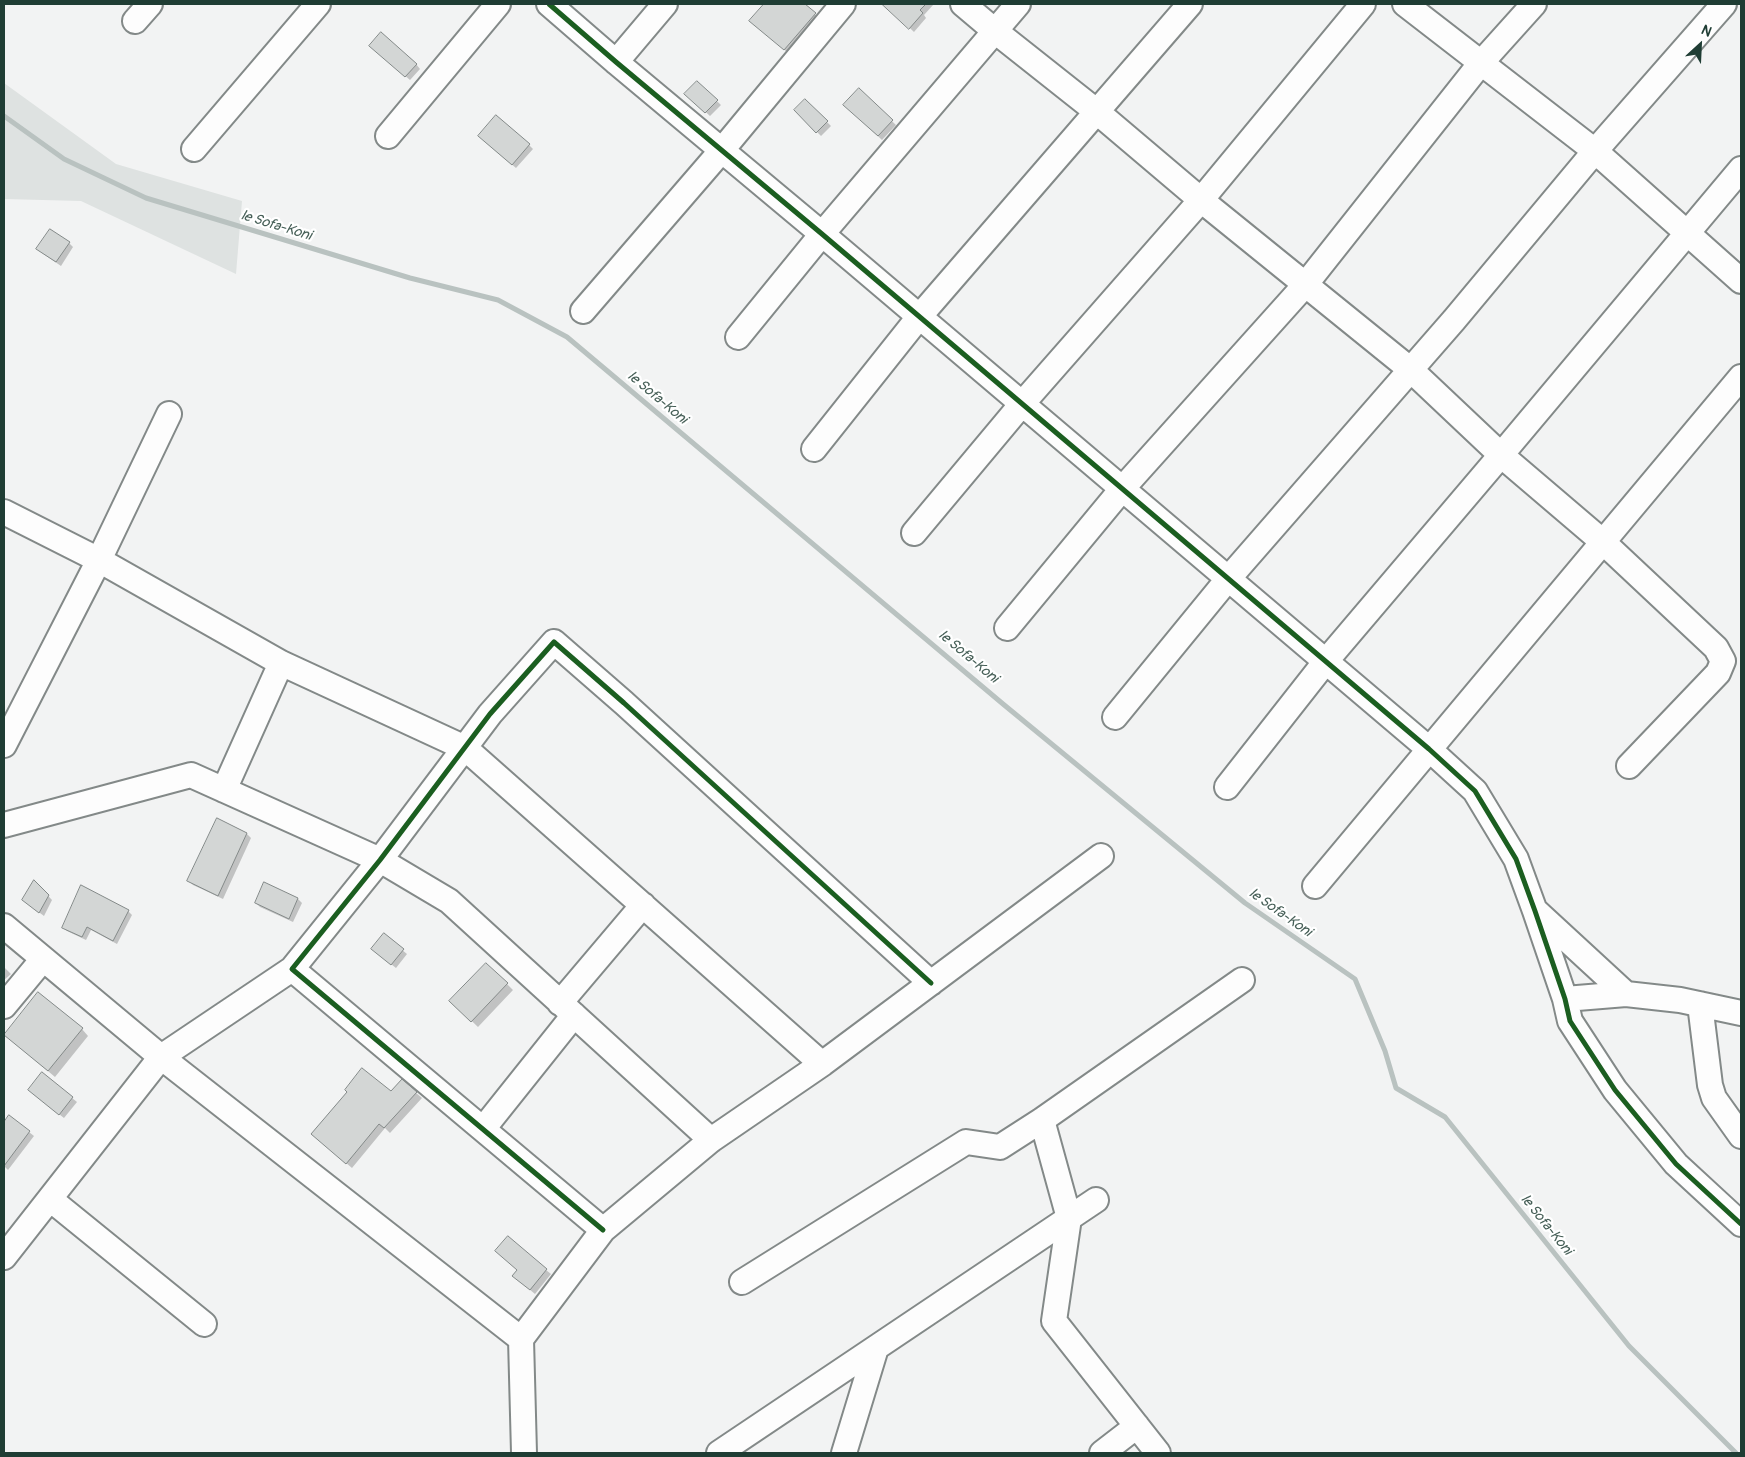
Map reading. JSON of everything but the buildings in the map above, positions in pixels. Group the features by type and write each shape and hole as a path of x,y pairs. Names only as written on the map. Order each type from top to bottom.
{"street":[{"path":"194,149 318,4"},
{"path":"388,136 498,4"},
{"path":"549,4 1430,749 1474,791 1516,859 1565,998 1570,1021 1615,1090 1676,1164 1741,1224"},
{"path":"616,62 665,4"},
{"path":"582,311 722,150 843,4"},
{"path":"963,4 1411,370 1501,455 1603,542 1716,648 1723,661 1718,672 1630,766"},
{"path":"738,337 822,234 1018,4"},
{"path":"814,449 919,318 1190,4"},
{"path":"914,533 1022,405 1201,200 1363,4"},
{"path":"1405,4 1480,64 1595,151 1741,281"},
{"path":"1007,628 1122,489 1305,285 1480,64 1534,4"},
{"path":"1115,717 1228,579 1411,370 1595,151 1724,4"},
{"path":"1227,786 1326,661 1741,169"},
{"path":"1315,886 1741,377"},
{"path":"4,744 98,560 169,414"},
{"path":"4,512 98,560 281,663 465,748 822,1064"},
{"path":"4,1257 161,1058 292,969 380,860 490,714 554,642 624,703 931,983"},
{"path":"224,790 281,663"},
{"path":"4,825 191,775 380,860 449,901 711,1140"},
{"path":"524,1453 521,1339 603,1230 711,1140 822,1064 1101,856"},
{"path":"483,1129 642,905"},
{"path":"1535,911 1626,994"},
{"path":"4,926 161,1058 521,1339"},
{"path":"4,1006 43,959"},
{"path":"292,969 603,1230"},
{"path":"742,1282 966,1142 1000,1147 1042,1120 1242,980"},
{"path":"1565,998 1626,994 1700,1004 1741,1013"},
{"path":"1700,1004 1710,1085 1714,1098 1741,1136"},
{"path":"1042,1120 1069,1218 1054,1321 1158,1453"},
{"path":"50,1199 204,1324"},
{"path":"719,1453 1096,1200"},
{"path":"844,1453 876,1348"},
{"path":"1102,1453 1137,1426"}],"shaded area":[{"path":"4,83 116,164 242,201 236,274 81,201 4,199"}],"waterway":[{"name":"le Sofa-Koni","path":"4,116 64,159 146,198 410,278 498,300 567,337 1003,704 1245,903 1355,979 1385,1051 1396,1088 1445,1117 1629,1346 1736,1453"}],"cycle path":[{"path":"549,4 1429,749 1475,791 1516,859 1565,999 1570,1021 1615,1090 1676,1164 1741,1224"},
{"path":"603,1230 292,969 380,860 490,714 554,642 624,703 931,983"}]}
